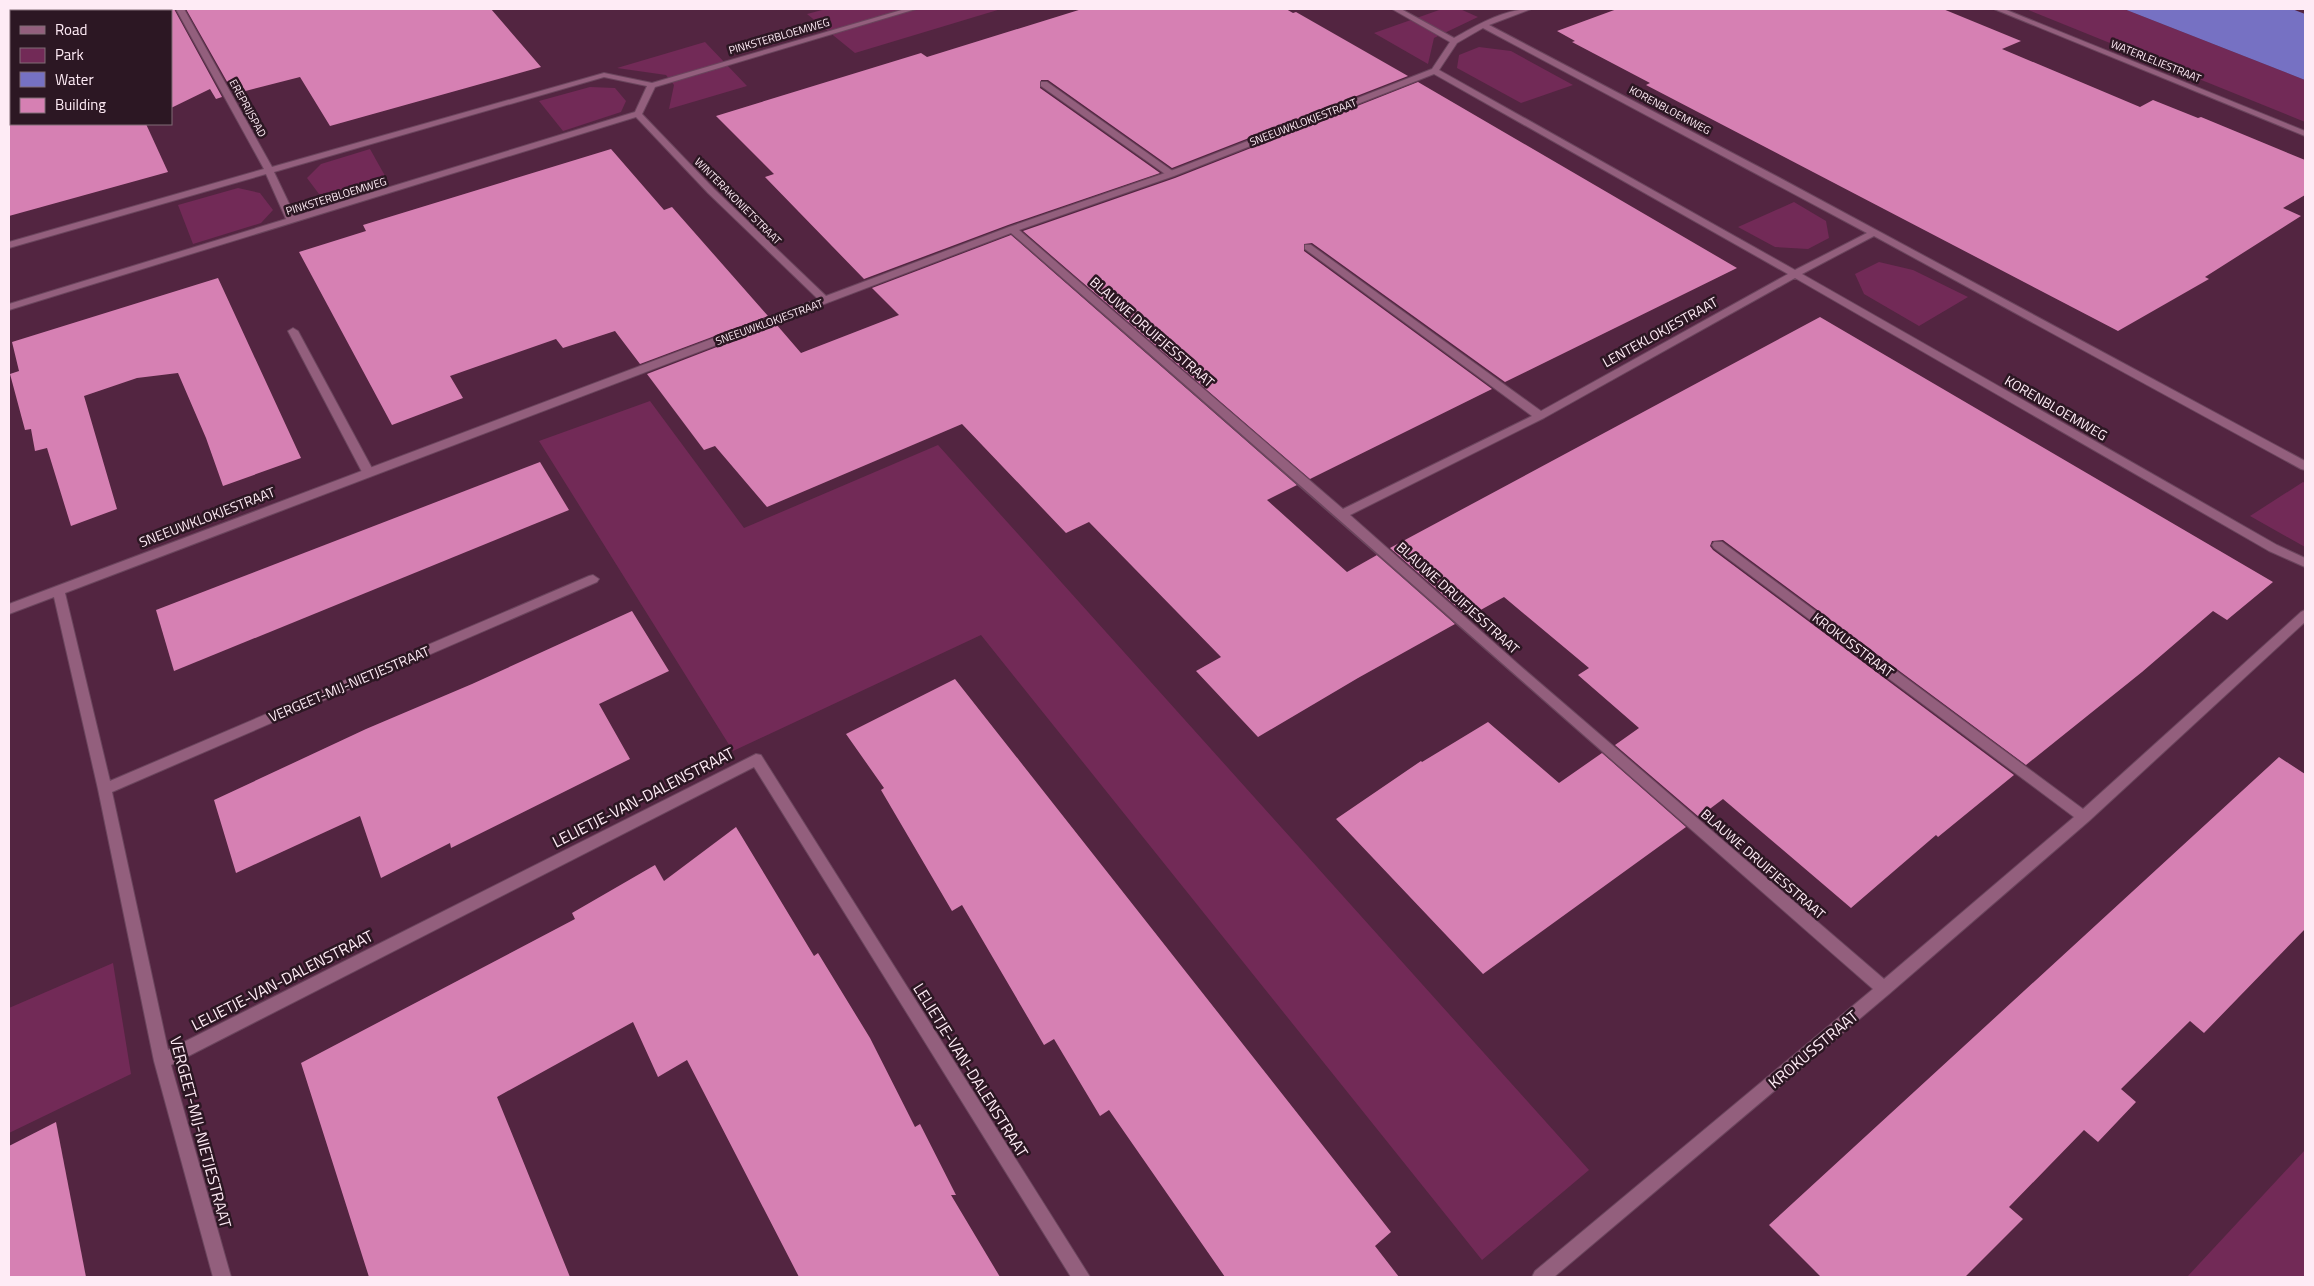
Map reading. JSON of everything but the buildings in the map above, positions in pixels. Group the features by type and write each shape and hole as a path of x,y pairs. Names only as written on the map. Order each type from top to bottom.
{"street":[{"name":"EREPRIJSPAD","path":"180,9 270,170 292,221"},
{"name":"PINKSTERBLOEMWEG","path":"9,245 604,75 652,85 912,9"},
{"path":"1396,9 1454,41"},
{"path":"1435,71 1454,41 1483,25 1527,9"},
{"name":"WATERLELIESTRAAT","path":"1998,9 2305,134"},
{"name":"KORENBLOEMWEG","path":"1483,25 1766,174 1873,234 2305,466"},
{"name":"KORENBLOEMWEG","path":"1435,71 1795,274 2264,543 2305,563"},
{"name":"SNEEUWKLOKJESTRAAT","path":"58,590 1012,229 1171,174 1435,71"},
{"path":"1044,84 1171,174"},
{"path":"638,114 652,85"},
{"name":"PINKSTERBLOEMWEG","path":"9,307 638,114"},
{"name":"WINTERAKONIETSTRAAT","path":"638,114 711,191 825,301"},
{"name":"BLAUWE DRUIFJESSTRAAT","path":"1012,229 1342,514 1514,668 1884,989"},
{"path":"1795,274 1873,234"},
{"path":"1308,247 1540,416"},
{"name":"LENTEKLOKJESTRAAT","path":"1342,514 1540,416 1795,274"},
{"path":"293,331 368,472"},
{"name":"KROKUSSTRAAT","path":"1718,544 2084,817"},
{"name":"VERGEET-MIJ-NIETJESTRAAT","path":"105,789 593,579"},
{"path":"9,609 58,590"},
{"name":"VERGEET-MIJ-NIETJESTRAAT","path":"58,590 105,789 162,1061 222,1277"},
{"name":"KROKUSSTRAAT","path":"1541,1277 1884,989 2084,817 2305,615"},
{"name":"LELIETJE-VAN-DALENSTRAAT","path":"162,1061 756,759 1081,1277"}],"green space":[{"path":"19,9 157,9 152,10"},
{"path":"826,9 1001,9 855,53 807,14"},
{"path":"1442,9 1460,9 1478,17 1434,38 1428,64 1374,33"},
{"path":"2026,9 2124,9 2305,80 2305,122"},
{"path":"705,42 747,86 669,109 674,85 666,75 617,68"},
{"path":"1479,47 1511,51 1573,85 1521,103 1457,68 1459,55"},
{"path":"590,87 615,88 626,101 621,112 563,131 539,101"},
{"path":"370,149 389,183 347,194 319,194 307,178 321,164"},
{"path":"238,188 260,193 273,210 261,223 193,244 178,205"},
{"path":"1794,202 1826,221 1829,238 1808,249 1775,247 1738,227"},
{"path":"1879,262 1913,270 1968,297 1919,326 1864,294 1855,274"},
{"path":"650,401 744,528 938,445 1589,1170 1482,1260 981,635 733,751 539,441"},
{"path":"2303,482 2305,483 2305,547 2250,516"},
{"path":"113,963 131,1074 9,1133 9,1008"},
{"path":"2305,1150 2305,1277 2187,1277"}],"water":[{"path":"2124,9 2292,9 2305,14 2305,80"}]}
